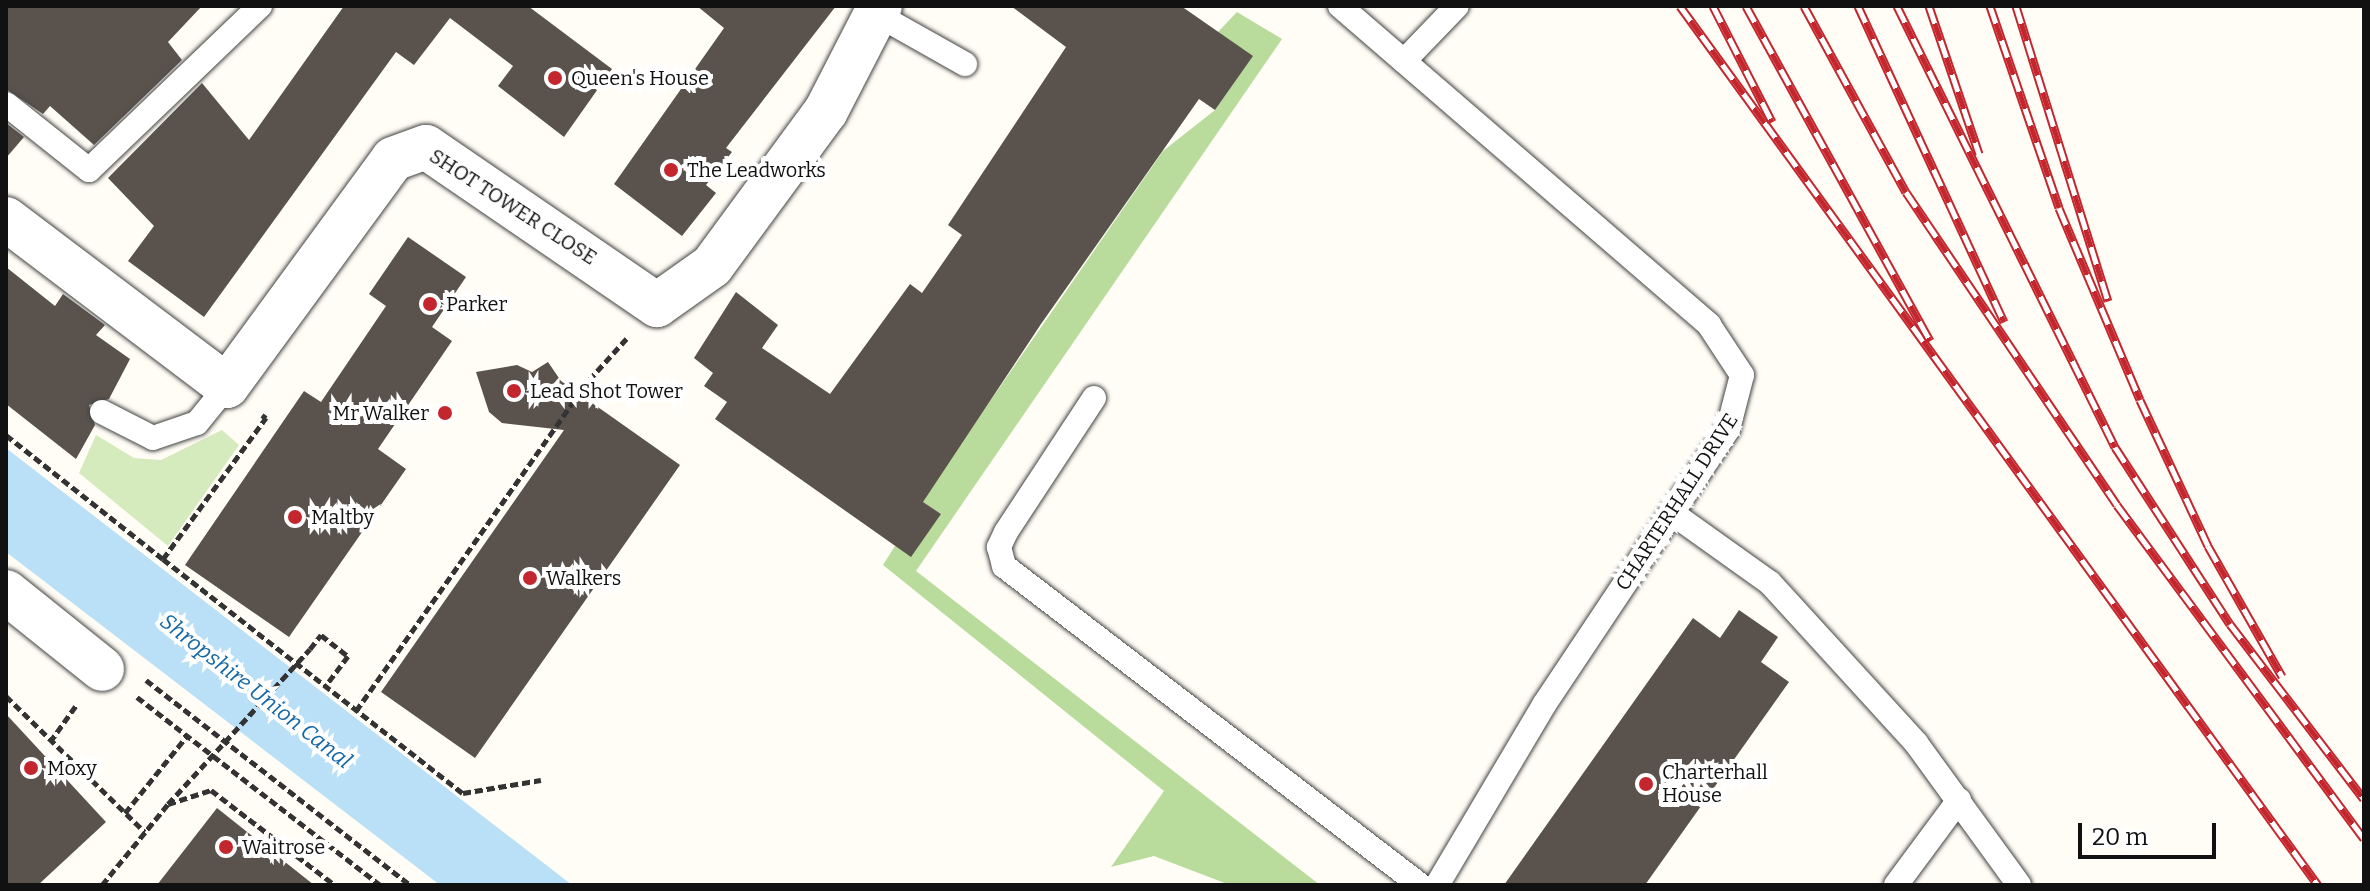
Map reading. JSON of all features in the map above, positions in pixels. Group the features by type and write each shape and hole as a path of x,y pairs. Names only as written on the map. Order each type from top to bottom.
{"street":[{"path":"657,305 712,266 826,111 879,10"},
{"name":"SHOT TOWER CLOSE","path":"227,386 393,159 426,147 657,305"},
{"path":"6,219 227,386"},
{"path":"6,592 120,672"}],"lane":[{"path":"6,104 89,170 260,6"},
{"name":"CHARTERHALL DRIVE","path":"1340,6 1729,349 1742,375 1740,403 1437,885"},
{"path":"1404,61 1457,6"},
{"path":"879,10 965,64"},
{"path":"102,412 153,438 197,423 227,386"},
{"path":"1094,398 1006,532 999,547 1004,566 1420,885"},
{"path":"1672,513 1770,583 1916,743 2019,885"},
{"path":"1896,885 1959,800"}],"path":[{"path":"356,711 589,380 657,305"},
{"path":"163,559 266,418 227,386"},
{"path":"6,435 463,793 541,780"},
{"path":"102,885 168,804 321,635 348,656 325,687"},
{"path":"120,672 187,736 380,885"},
{"path":"120,672 410,885"},
{"path":"6,696 145,832"},
{"path":"125,813 187,736"},
{"path":"168,804 211,790 335,885"}],"green space":[{"path":"1237,12 1282,39 916,571 1320,885 1230,885 1154,856 1111,867 1164,791 883,565 895,546 941,514 921,501 1163,151 1215,110 1252,57 1218,32"},
{"path":"222,430 239,445 168,546 79,473 96,435 134,458 161,460"}],"water":[{"name":"Shropshire Union Canal","path":"6,448 572,885 440,885 6,552"}],"building":[{"path":"6,6 202,6 168,42 182,60 94,145 50,106 43,114 6,89"},
{"path":"344,6 528,6 612,69 564,137 498,86 513,66 450,18 414,65 396,52 204,317 128,261 154,226 108,178 202,83 249,140"},
{"path":"697,6 836,6 726,148 732,152 706,185 716,193 682,236 614,184 724,28"},
{"path":"1011,6 1181,6 1253,56 1215,110 1199,99 1041,324 923,502 941,514 911,557 715,419 727,402 704,386 713,373 694,358 736,292 778,325 762,348 830,394 910,284 922,293 962,235 948,225 1066,47"},
{"path":"6,123 24,137 6,158"},
{"name":"Maltby","path":"408,237 466,277 432,327 452,341 378,449 406,469 289,637 185,565 304,391 321,402 386,306 369,294"},
{"path":"6,267 55,306 63,294 105,325 96,335 130,359 109,399 89,405 95,425 76,459 6,404"},
{"name":"Walkers","path":"548,362 561,381 680,465 475,758 381,692 564,430 502,423 489,412 476,372 517,365 532,372"},
{"name":"Charterhall House","path":"1739,610 1778,637 1761,662 1789,682 1645,885 1504,885 1693,618 1720,638"},
{"name":"Moxy","path":"6,714 106,822 38,885 6,885"},
{"name":"Waitrose","path":"217,808 314,885 157,885"}],"railway":[{"path":"1680,6 2318,885"},
{"path":"1713,6 1772,122"},
{"path":"1746,6 1930,341"},
{"path":"1804,6 1906,192 2117,505 2364,839"},
{"path":"1858,6 2004,322"},
{"path":"1897,6 2115,447 2230,624 2364,799"},
{"path":"1929,6 1979,154"},
{"path":"1990,6 2059,208 2140,400 2208,546 2282,676"},
{"path":"2016,6 2108,301"}],"place":[{"name":"Queen's House","path":"555,78"},
{"name":"The Leadworks","path":"671,170"},
{"name":"Parker","path":"430,304"},
{"name":"Lead Shot Tower","path":"514,391"},
{"name":"Mr Walker","path":"445,413"},
{"name":"Maltby","path":"295,517"},
{"name":"Walkers","path":"530,578"},
{"name":"Moxy","path":"31,768"},
{"name":"Charterhall House","path":"1646,784"},
{"name":"Waitrose","path":"226,847"}]}
